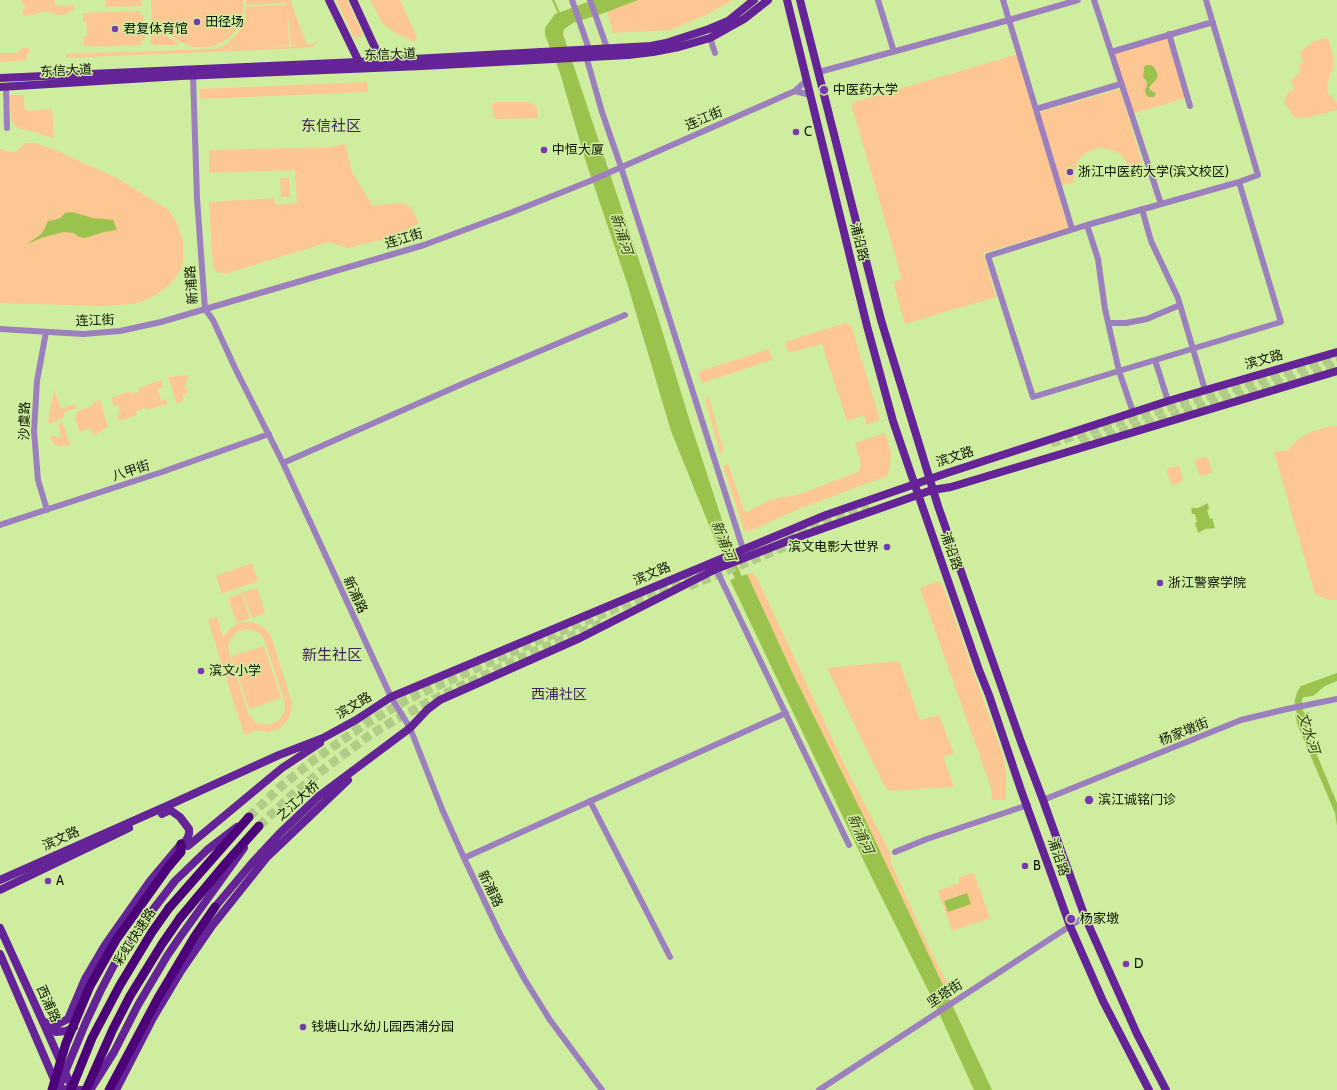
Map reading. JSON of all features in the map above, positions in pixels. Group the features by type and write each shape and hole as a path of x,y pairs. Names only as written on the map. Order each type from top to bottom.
{"highway":[{"name":"彩虹快速路","path":"72,1090 92,1038 120,985 152,932 169,908 246,820"},
{"name":"彩虹快速路","path":"90,1089 113,1029 151,960 180,918 226,862 259,826"},
{"path":"56,1090 66,1043 90,986 116,940 169,866 181,852 181,844"},
{"path":"109,1090 158,998 195,936 215,907"}],"main road":[{"path":"329,0 360,65"},
{"path":"352,0 383,64"},
{"name":"东信大道","path":"587,53 607,48 666,43 728,21 754,0"},
{"name":"东信大道","path":"0,78 552,58 587,53 653,52 679,47 710,38 744,19 768,0"},
{"name":"浦沿路","path":"787,0 867,326 894,421 914,484 1070,926 1103,1001 1149,1090"},
{"name":"浦沿路","path":"800,0 881,320 930,478 932,490 1021,742 1085,917 1137,1034 1166,1090"},
{"name":"东信大道","path":"383,64 547,51 574,54"},
{"name":"东信大道","path":"3,86 360,65"},
{"name":"滨文路","path":"410,728 428,709 440,700 580,638 743,549 834,511 1133,412 1337,352"},
{"name":"滨文路","path":"0,880 279,755 323,738 356,720 391,697 715,565 750,555 918,494 951,487 1337,371"},
{"path":"181,844 188,846 282,768 356,720"},
{"name":"之江大桥","path":"215,907 279,834 319,796 410,728"},
{"path":"116,1090 153,1018 181,971 212,926 267,857 376,753"},
{"path":"0,890 170,810 180,817 189,829 186,842 181,844 150,881 105,945 85,979 68,1019 58,1024 43,1022"},
{"path":"246,820 207,850 175,881 151,912 114,965 86,1022 65,1073 56,1090 90,1089 114,1052 138,1005 175,943 259,826"},
{"name":"西浦路","path":"0,928 72,1090"},
{"name":"西浦路","path":"0,954 56,1090"},
{"path":"43,1022 56,1032 66,1032 86,1022"}],"street":[{"path":"590,0 607,48"},
{"path":"878,0 894,52"},
{"path":"1003,0 1072,229"},
{"path":"819,72 1078,0"},
{"path":"1094,0 1161,204"},
{"path":"1206,0 1258,175 1072,229 988,256 1033,397 1281,322 1238,182"},
{"path":"573,2 580,22 602,112 619,168 743,549"},
{"path":"1111,52 1212,22"},
{"path":"1169,34 1190,106"},
{"path":"710,38 715,53"},
{"name":"新浦路","path":"193,76 197,198 205,309 212,320 283,463 391,697 410,728 442,809 501,936 525,980 550,1020 602,1090"},
{"name":"连江街","path":"0,329 83,334 120,331 161,322 424,245 590,181 795,91 806,80"},
{"path":"1036,109 1121,84"},
{"path":"3,86 7,128"},
{"path":"795,91 810,96"},
{"path":"1142,209 1151,241 1178,298 1205,390"},
{"path":"1086,225 1098,259 1105,309 1119,371 1133,412"},
{"path":"1109,323 1126,323 1147,319 1180,305"},
{"path":"283,463 468,381 625,315"},
{"name":"沙虞路","path":"46,332 37,381 34,431 38,480 47,510"},
{"path":"1155,360 1168,401"},
{"name":"八甲街","path":"0,525 162,472 269,434"},
{"path":"715,565 849,845"},
{"name":"杨家墩街","path":"1043,800 1242,720 1337,698"},
{"path":"464,858 786,713"},
{"path":"590,801 670,957"},
{"path":"895,852 927,839 1028,805"},
{"name":"坚塔街","path":"819,1090 1085,917"}],"shaded area":[{"path":"22,0 55,0 55,6 72,5 75,7 74,10 65,15 41,12 24,16 22,11 26,6 21,2"},
{"path":"106,0 141,0 142,6 106,7"},
{"name":"田径场","path":"151,0 243,0 243,20 237,30 223,42 210,47 194,47 180,42 162,27 152,27"},
{"path":"246,0 290,0 307,45 318,42 314,46 306,48 67,58 66,54 215,49 227,44 238,33 246,19 245,7 286,5 286,3 246,5","holes":["287,7 291,45 307,45 264,47 289,45"]},
{"path":"336,0 347,0 362,33 362,37 357,38 353,36"},
{"path":"370,0 400,0 417,37 415,42 394,32 383,24"},
{"path":"638,0 733,0 706,15 670,30 613,33 607,12"},
{"name":"君复体育馆","path":"140,11 141,15 144,15 145,40 142,40 142,45 84,46 84,36 87,36 86,21 83,21 83,13"},
{"path":"159,28 167,36 178,43 178,45 151,45 150,29"},
{"path":"1168,37 1185,98 1132,114 1114,53","holes":["1144,67 1154,67 1156,72 1149,90 1155,92 1145,92 1147,82 1143,77"]},
{"path":"1328,38 1334,58 1327,92 1337,103 1337,110 1305,118 1294,117 1284,102 1288,92 1294,90 1291,80 1301,72 1298,65 1303,63 1300,52 1314,41"},
{"path":"22,48 29,48 29,53 26,53 27,60 0,62 0,53 17,53"},
{"path":"1018,54 1068,228 983,253 996,297 905,324 893,282 902,279 851,103"},
{"path":"367,82 368,92 200,99 200,89"},
{"path":"1120,89 1142,163 1128,166 1125,159 1117,152 1097,148 1087,152 1079,159 1075,169 1074,182 1060,186 1039,112"},
{"path":"9,95 24,95 24,108 29,111 52,109 54,138 19,128 13,124 11,119"},
{"path":"496,102 529,102 534,104 537,109 538,118 496,119 493,117 492,104"},
{"path":"26,143 34,143 53,149 119,179 167,209 175,219 183,240 183,262 181,269 173,281 163,290 148,299 134,304 102,306 0,303 0,149 10,152 17,151"},
{"path":"345,144 352,172 373,206 397,203 406,204 412,209 419,223 393,237 347,248 329,242 225,274 217,272 213,267 209,202 275,198 275,205 297,203 295,170 209,173 209,150 330,147"},
{"path":"280,178 289,178 290,197 281,197"},
{"path":"845,323 849,324 852,328 880,420 866,425 864,415 847,421 822,344 788,353 785,342"},
{"path":"769,349 772,360 702,383 698,372"},
{"path":"188,375 188,380 186,381 184,387 188,391 182,395 184,400 177,404 168,377"},
{"path":"161,380 163,387 158,389 161,401 166,399 168,404 148,410 147,407 136,411 137,415 119,421 117,414 120,413 118,405 114,406 111,398 130,391 131,394 140,391 139,388"},
{"path":"54,389 61,409 75,404 77,408 64,413 63,418 50,424 48,422"},
{"path":"705,398 709,398 724,452 720,453"},
{"path":"100,400 108,427 93,435 90,428 80,432 75,419 78,411 90,407 95,402"},
{"path":"63,423 70,445 59,446 54,444 50,438 52,436 56,436 56,438 61,436 58,424"},
{"path":"1337,426 1337,600 1329,600 1315,594 1274,452 1288,450 1298,439 1313,431"},
{"path":"885,433 891,453 887,476 801,508 750,531 744,530 723,466 728,464 745,513 772,499 797,495 858,472 861,464 855,443"},
{"path":"1205,457 1208,458 1212,472 1200,476 1195,462 1196,459"},
{"path":"1177,466 1180,467 1183,480 1182,482 1172,485 1166,470"},
{"path":"252,563 258,581 222,594 216,576"},
{"path":"752,573 756,576 847,770 888,849 891,857 891,863 930,950 949,987 946,992 866,821 793,674 747,574"},
{"path":"938,581 943,586 1003,756 1006,773 1006,800 992,800 991,788 920,588"},
{"path":"257,588 265,613 252,618 243,592"},
{"path":"242,593 250,618 237,623 228,598"},
{"path":"217,617 223,637 230,628 245,622 260,625 271,636 292,703 289,718 278,729 268,732 253,730 253,732 244,735 208,620","holes":["246,629 258,632 264,639 284,700 285,708 284,713 279,720 267,725 258,724 249,715 229,654 228,646 231,638 237,632"]},
{"path":"264,646 281,698 249,709 231,656"},
{"path":"899,661 920,720 939,715 954,754 943,756 954,787 889,791 884,785 827,668"},
{"path":"974,873 990,918 952,931 938,891 959,883 959,877"}],"water":[{"path":"593,0 638,0 573,23 564,29 563,34 657,314 691,425 730,540 717,545 671,431 628,286 585,159 560,73 545,35 545,28 555,14"},
{"path":"1146,65 1151,65 1154,67 1158,75 1156,80 1149,87 1150,90 1156,93 1154,97 1148,97 1145,92 1147,82 1143,77 1144,67"},
{"path":"72,212 93,218 113,220 117,230 104,232 85,238 79,237 74,233 64,232 44,237 27,244 40,235 48,221 60,218 65,213"},
{"path":"1208,503 1209,509 1207,510 1210,519 1212,518 1215,528 1205,529 1198,533 1195,523 1197,522 1195,514 1192,514 1191,508 1198,508"},
{"path":"747,574 793,674 866,821 992,1090 974,1090 933,1000 872,878 730,580"},
{"path":"1337,673 1337,681 1325,686 1313,696 1298,698 1299,689 1301,686"},
{"path":"1309,712 1307,731 1337,803 1337,826 1335,813 1298,726 1295,715"},
{"path":"967,893 971,904 948,912 944,901"}],"waterway":[{"path":"553,0 559,13"},
{"name":"新浦河","path":"720,535 742,586"},
{"name":"文水河","path":"1302,723 1298,701 1301,692 1303,692"}],"tunnel":[{"path":"1051,443 1337,357"},
{"path":"1081,444 1337,366"},
{"path":"786,538 868,504"},
{"path":"689,586 789,545"},
{"path":"249,817 279,788 315,759 367,723 410,698 537,641 702,573"},
{"path":"259,826 292,795 328,766 370,735 395,720 440,696 540,649 603,623"}],"place":[{"name":"田径场","path":"197,22"},
{"name":"君复体育馆","path":"115,29"},
{"name":"中医药大学","path":"824,90"},
{"name":"C","path":"796,132"},
{"name":"中恒大厦","path":"544,150"},
{"name":"浙江中医药大学(滨文校区)","path":"1070,172"},
{"name":"滨文电影大世界","path":"887,547"},
{"name":"浙江警察学院","path":"1160,583"},
{"name":"滨文小学","path":"201,671"},
{"name":"滨江诚铭门诊","path":"1089,800"},
{"name":"B","path":"1025,866"},
{"name":"A","path":"48,881"},
{"name":"杨家墩","path":"1071,919"},
{"name":"D","path":"1126,964"},
{"name":"钱塘山水幼儿园西浦分园","path":"303,1027"}],"district":[{"name":"东信社区","path":"331,127"},
{"name":"新生社区","path":"332,656"},
{"name":"西浦社区","path":"559,695"}]}
